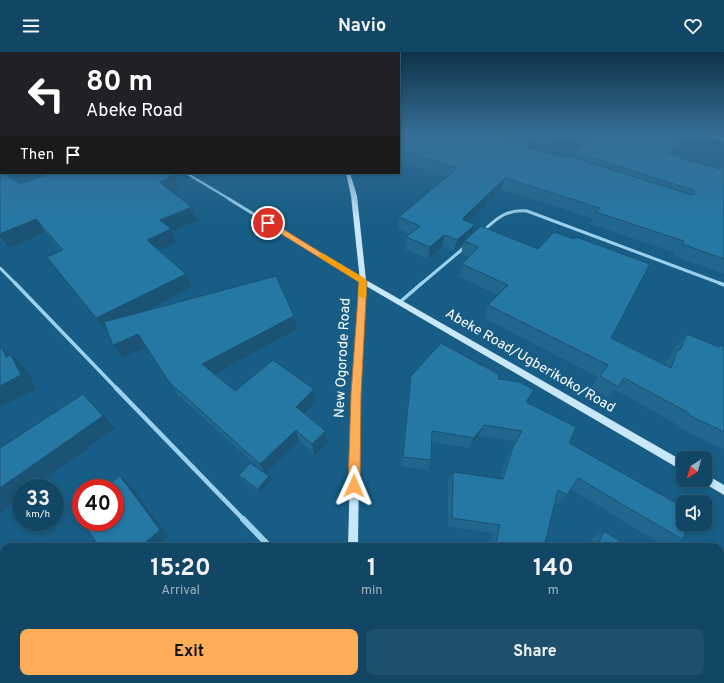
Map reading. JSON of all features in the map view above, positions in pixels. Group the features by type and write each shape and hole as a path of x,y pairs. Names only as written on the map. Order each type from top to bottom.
{"street":[{"path":"188,174 363,281"},
{"name":"New Ogorode Road","path":"348,174 354,196 363,281 356,394 353,543"},
{"path":"476,236 506,211 515,209 527,211 724,285"},
{"path":"400,302 471,242"},
{"path":"0,268 266,543"},
{"name":"Abeke Road/Ugberikoko/Road","path":"363,281 676,462"},
{"path":"712,483 724,490"}],"building":[{"path":"439,162 588,162 692,195 695,193 693,190 606,162 696,162 720,169 724,162 724,259 682,244 684,241 596,212 600,208 505,178 462,219 475,225 457,240 444,235 430,247 406,237 420,226 399,217 457,168"},
{"path":"0,174 5,174 20,184 47,174 172,174 174,175 159,182 192,207 160,220 171,229 147,240 186,274 96,318 47,257 63,250 36,219 0,234"},
{"path":"481,226 538,249 554,232 574,239 576,237 650,264 611,338 671,368 678,349 680,350 687,334 719,347 720,345 724,347 724,432 689,415 689,413 624,378 618,387 600,376 608,365 488,305 508,285 462,264 479,247 464,241"},
{"path":"276,276 294,316 202,364 235,391 273,360 314,389 296,407 326,431 312,444 296,430 260,464 169,382 138,334 113,345 104,322"},
{"path":"441,343 498,374 499,379 520,382 534,390 526,402 576,427 569,443 676,503 676,531 685,531 683,540 578,478 567,495 558,490 545,543 496,543 500,525 452,518 453,472 503,479 513,447 522,431 484,425 474,438 432,431 431,460 403,457 411,376"},
{"path":"2,348 6,357 11,355 21,375 0,386 0,349"},
{"path":"83,394 103,416 0,488 0,448"},
{"path":"250,463 269,476 258,489 239,475"},
{"path":"124,481 160,530 145,543 96,543 89,531 124,531"},
{"path":"604,531 623,543 599,543"}],"slow traffic":[{"path":"321,255 363,281 362,295"}],"route":[{"path":"268,223 363,281 356,394 354,486"}]}
